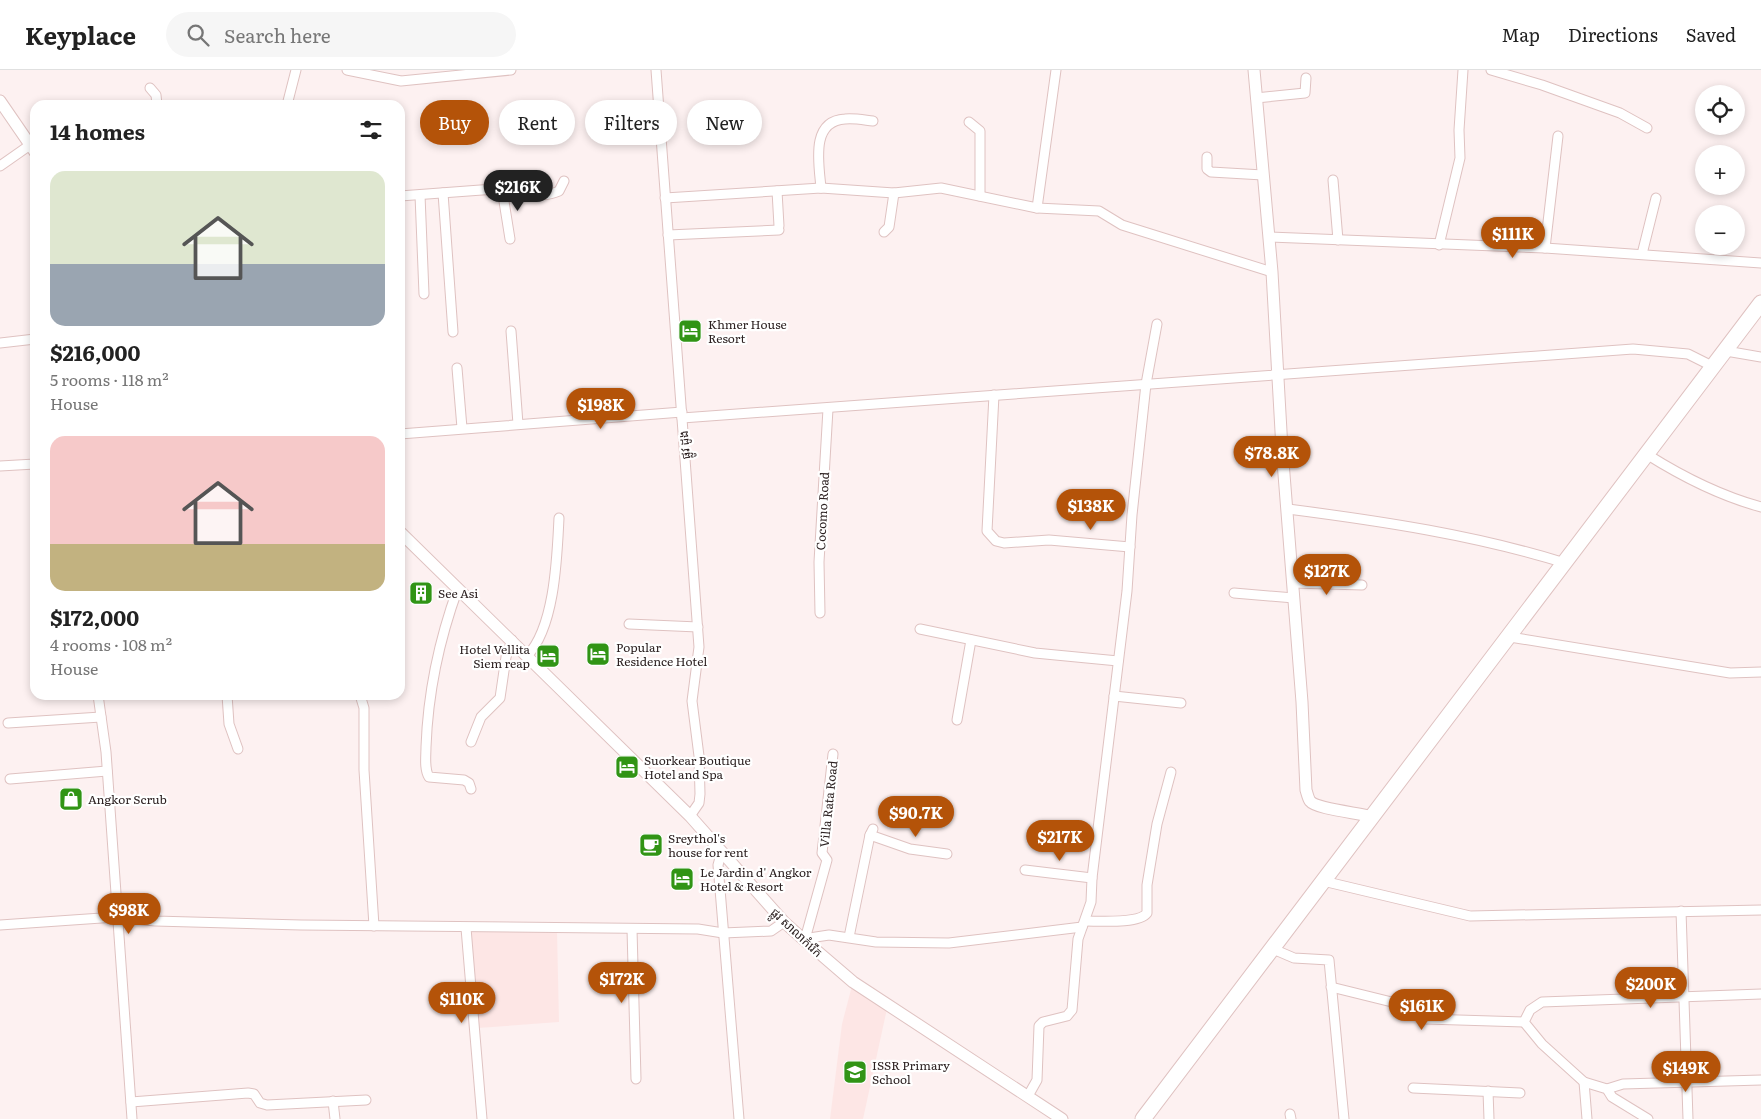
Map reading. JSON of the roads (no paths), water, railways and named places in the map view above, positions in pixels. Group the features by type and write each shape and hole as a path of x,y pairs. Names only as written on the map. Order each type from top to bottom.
{"highway":[{"path":"1143,1119 1273,950 1761,303"}],"street":[{"path":"288,100 296,70"},
{"path":"347,70 402,81 511,70"},
{"name":"ផ្លូវ ដូង","path":"656,70 699,647 692,701 700,756 699,802 692,814"},
{"path":"1037,208 1056,70"},
{"path":"1254,70 1272,272 1306,790 1309,800 1319,808 1351,811 1373,817"},
{"path":"1439,245 1460,158 1459,130 1463,70"},
{"path":"1491,70 1542,85 1620,113 1646,128"},
{"path":"1256,98 1305,93 1306,78"},
{"path":"150,88 156,95 156,100"},
{"path":"0,101 30,144"},
{"path":"821,188 818,152 820,134 833,121 845,119 873,121"},
{"path":"969,122 980,131 980,196"},
{"path":"1545,248 1558,136"},
{"path":"0,166 30,150"},
{"path":"1208,157 1208,169 1211,172 1263,175"},
{"path":"1333,180 1338,240"},
{"path":"405,196 522,187 533,195 549,195 559,191 564,181"},
{"path":"665,198 821,188 894,193 941,188 1037,208 1099,212 1122,225 1272,272"},
{"path":"502,189 510,239"},
{"path":"668,235 779,228 777,191"},
{"path":"442,193 452,332"},
{"path":"884,232 889,227 894,193"},
{"path":"420,195 424,294"},
{"path":"1642,254 1656,198"},
{"path":"1269,237 1545,248 1761,263"},
{"path":"1028,1096 1037,1080 1039,1026 1043,1022 1067,1016 1072,1010 1078,939 1091,902 1092,878 1118,661 1146,384 1157,324"},
{"path":"511,331 518,424"},
{"path":"0,343 30,340"},
{"path":"405,434 518,424 828,409 994,395 1633,349 1688,354 1714,367"},
{"path":"1726,351 1761,357"},
{"path":"456,368 462,428"},
{"path":"994,395 987,532 1004,543 1049,540 1130,547"},
{"name":"Cocomo Road","path":"820,613 819,562 828,409"},
{"path":"1648,454 1670,468 1732,499 1761,507"},
{"path":"0,466 30,464"},
{"path":"1288,509 1384,521 1525,550 1565,562"},
{"path":"527,656 539,642 546,619 553,582 560,518"},
{"name":"ផ្លូវ សាលាកំរើក","path":"405,537 692,814 784,922 803,939 853,982 1062,1119"},
{"path":"1293,583 1362,584"},
{"path":"458,588 434,668 427,727 426,760 429,777 464,780 469,783 471,789"},
{"path":"1234,593 1294,598"},
{"path":"629,624 698,627"},
{"path":"920,629 1035,653 1118,661"},
{"path":"1510,637 1730,673 1761,672"},
{"path":"471,742 481,717 500,698 506,657 512,640"},
{"path":"957,720 971,640"},
{"path":"1114,696 1181,703"},
{"path":"99,700 107,771 132,1119"},
{"path":"227,700 228,724 238,749"},
{"path":"362,700 364,708 364,770 374,926"},
{"path":"8,723 101,717"},
{"name":"Villa Rata Road","path":"803,939 807,932 827,860 822,853 833,754"},
{"path":"10,779 107,771"},
{"path":"803,939 829,935 876,942 949,943 1084,924 1133,920 1143,917 1147,913 1147,885 1157,824 1172,772"},
{"path":"849,937 871,832 910,849 947,854"},
{"path":"722,851 718,865 739,1119"},
{"path":"1025,870 1092,878"},
{"path":"1324,881 1470,916 1761,910"},
{"path":"1681,912 1688,1119"},
{"path":"0,925 116,917 155,920 466,928 698,929 723,933 771,931 784,922"},
{"path":"466,928 482,1119"},
{"path":"632,929 636,1079"},
{"path":"1273,950 1294,958 1329,960 1344,1119"},
{"path":"1331,987 1408,1006 1418,1016 1426,1019 1524,1022 1542,1044 1584,1082 1606,1090 1612,1097 1648,1119"},
{"path":"1524,1022 1530,1010 1542,1002 1761,994"},
{"path":"1606,1090 1624,1084 1761,1080"},
{"path":"1584,1082 1587,1119"},
{"path":"1413,1088 1520,1093"},
{"path":"1488,1091 1489,1119"},
{"path":"130,1102 248,1093 254,1094 260,1103 267,1105 366,1100"},
{"path":"333,1101 335,1119"}],"place":[{"name":"Khmer House Resort","path":"690,331"},
{"name":"See Asi","path":"421,593"},
{"name":"Popular Residence Hotel","path":"598,654"},
{"name":"Hotel Vellita Siem reap","path":"548,656"},
{"name":"Suorkear Boutique Hotel and Spa","path":"627,767"},
{"name":"Angkor Scrub","path":"71,799"},
{"name":"Sreythol's house for rent","path":"651,845"},
{"name":"Le Jardin d' Angkor Hotel & Resort","path":"682,879"},
{"name":"ISSR Primary School","path":"855,1072"}]}
